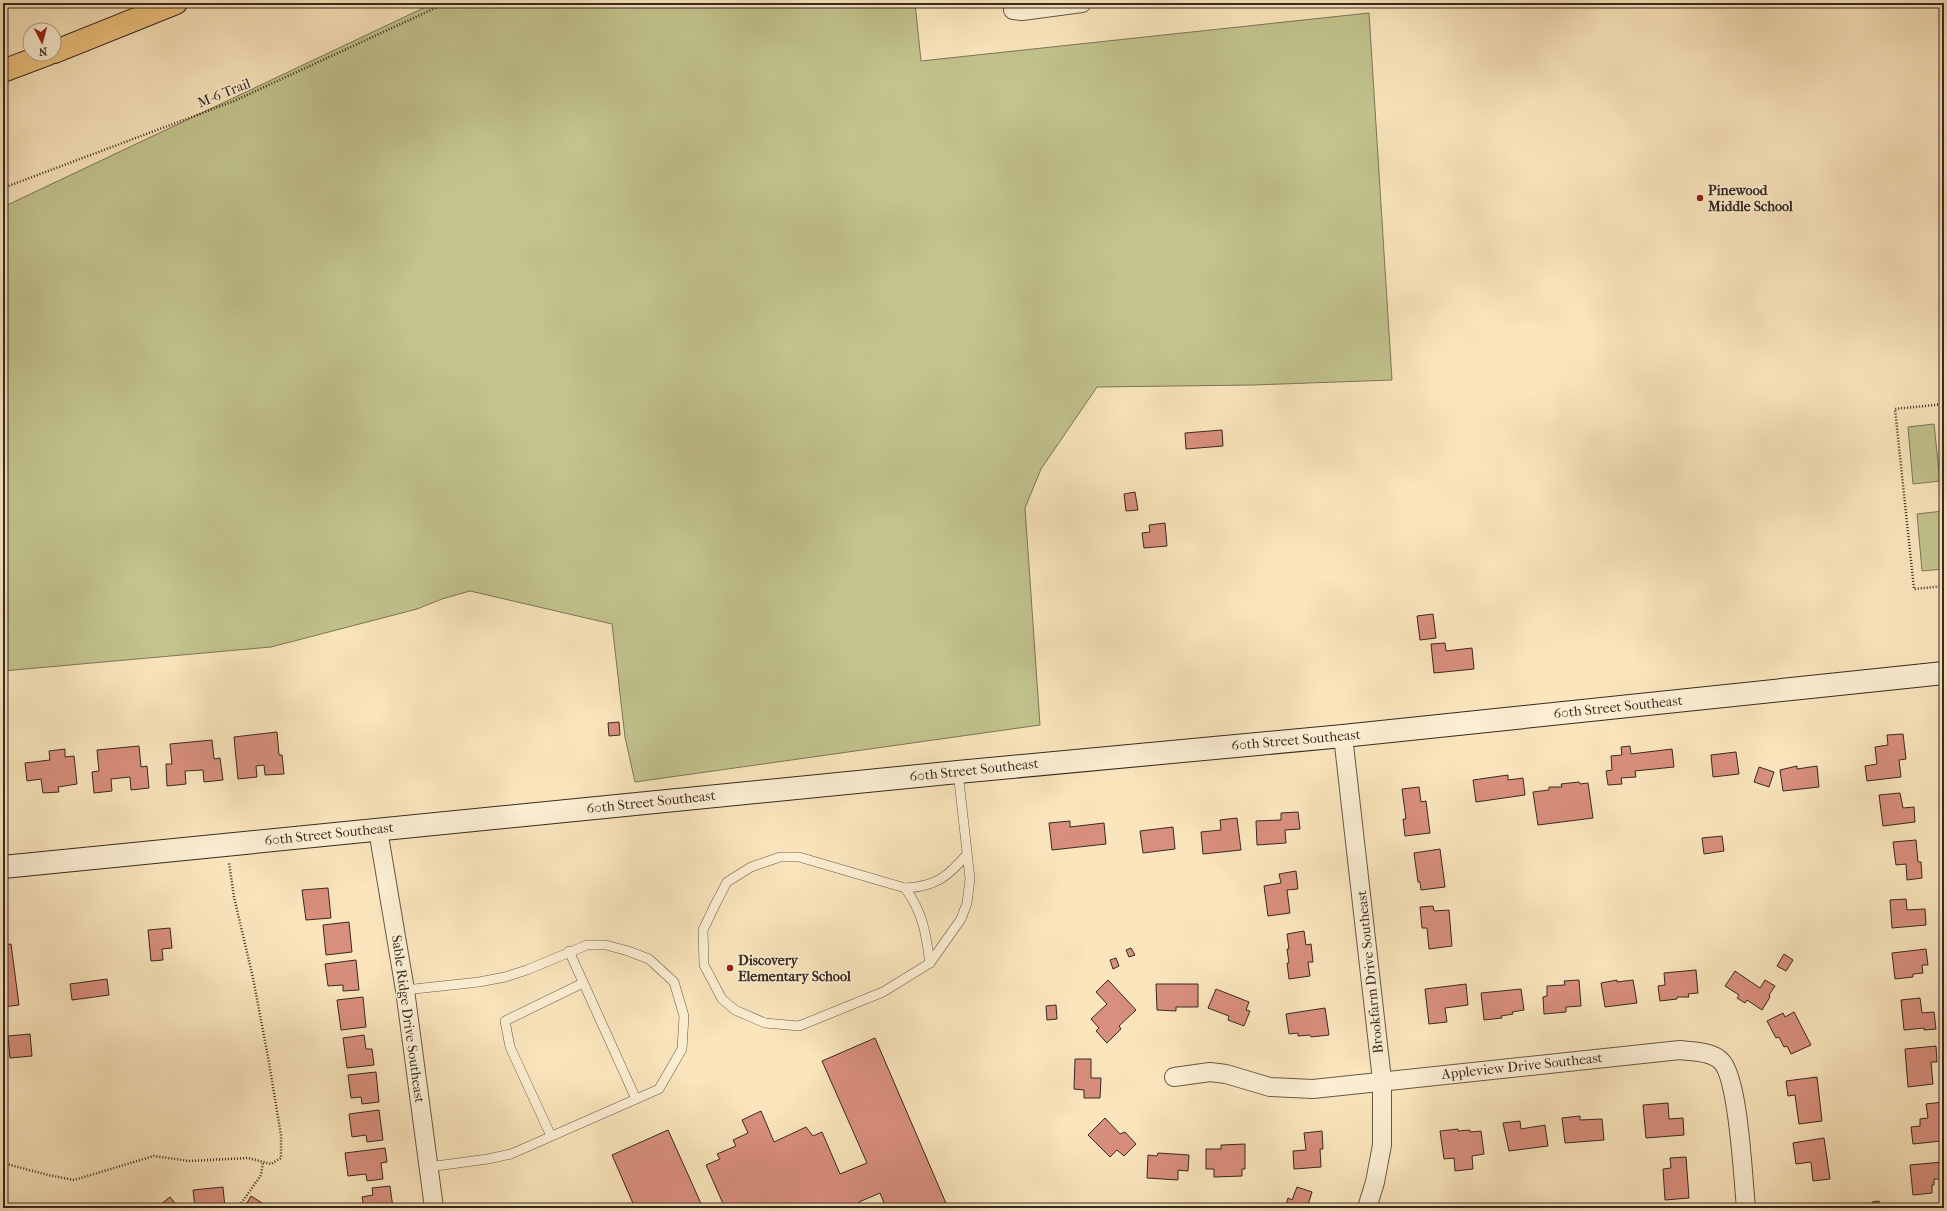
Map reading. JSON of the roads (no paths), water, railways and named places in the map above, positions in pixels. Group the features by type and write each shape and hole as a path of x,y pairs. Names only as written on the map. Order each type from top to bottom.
{"highway":[{"path":"62,49 176,3"},
{"path":"3,71 27,62"}],"main road":[{"name":"60th Street Southeast","path":"3,867 1944,676"}],"street":[{"path":"1010,6 1022,11 1082,3"},
{"name":"Brookfarm Drive Southeast","path":"1343,736 1382,1080 1382,1145 1375,1182 1367,1208"},
{"name":"Sable Ridge Drive Southeast","path":"378,830 405,990 434,1208"},
{"name":"Appleview Drive Southeast","path":"1174,1077 1210,1072 1226,1074 1270,1087 1313,1089 1382,1080 1680,1050 1705,1053 1721,1060 1730,1076 1735,1096 1746,1208"}],"lane":[{"path":"958,772 970,879 967,903 961,919 930,963 883,992 799,1026 765,1023 735,1010 722,999 704,965 703,930 727,882 751,867 780,857 799,857 905,888 922,888 953,871 967,854"},
{"path":"905,888 916,903 926,931 930,963"},
{"path":"405,990 479,982 505,977 527,970 569,951 587,945 606,945 649,959 674,982 684,1016 682,1049 659,1089 511,1154 488,1160 428,1167"},
{"path":"569,951 636,1099"},
{"path":"551,1136 510,1047 505,1021 583,983"}],"place":[{"name":"Pinewood Middle School","path":"1700,198"},
{"name":"Discovery Elementary School","path":"730,968"}]}
